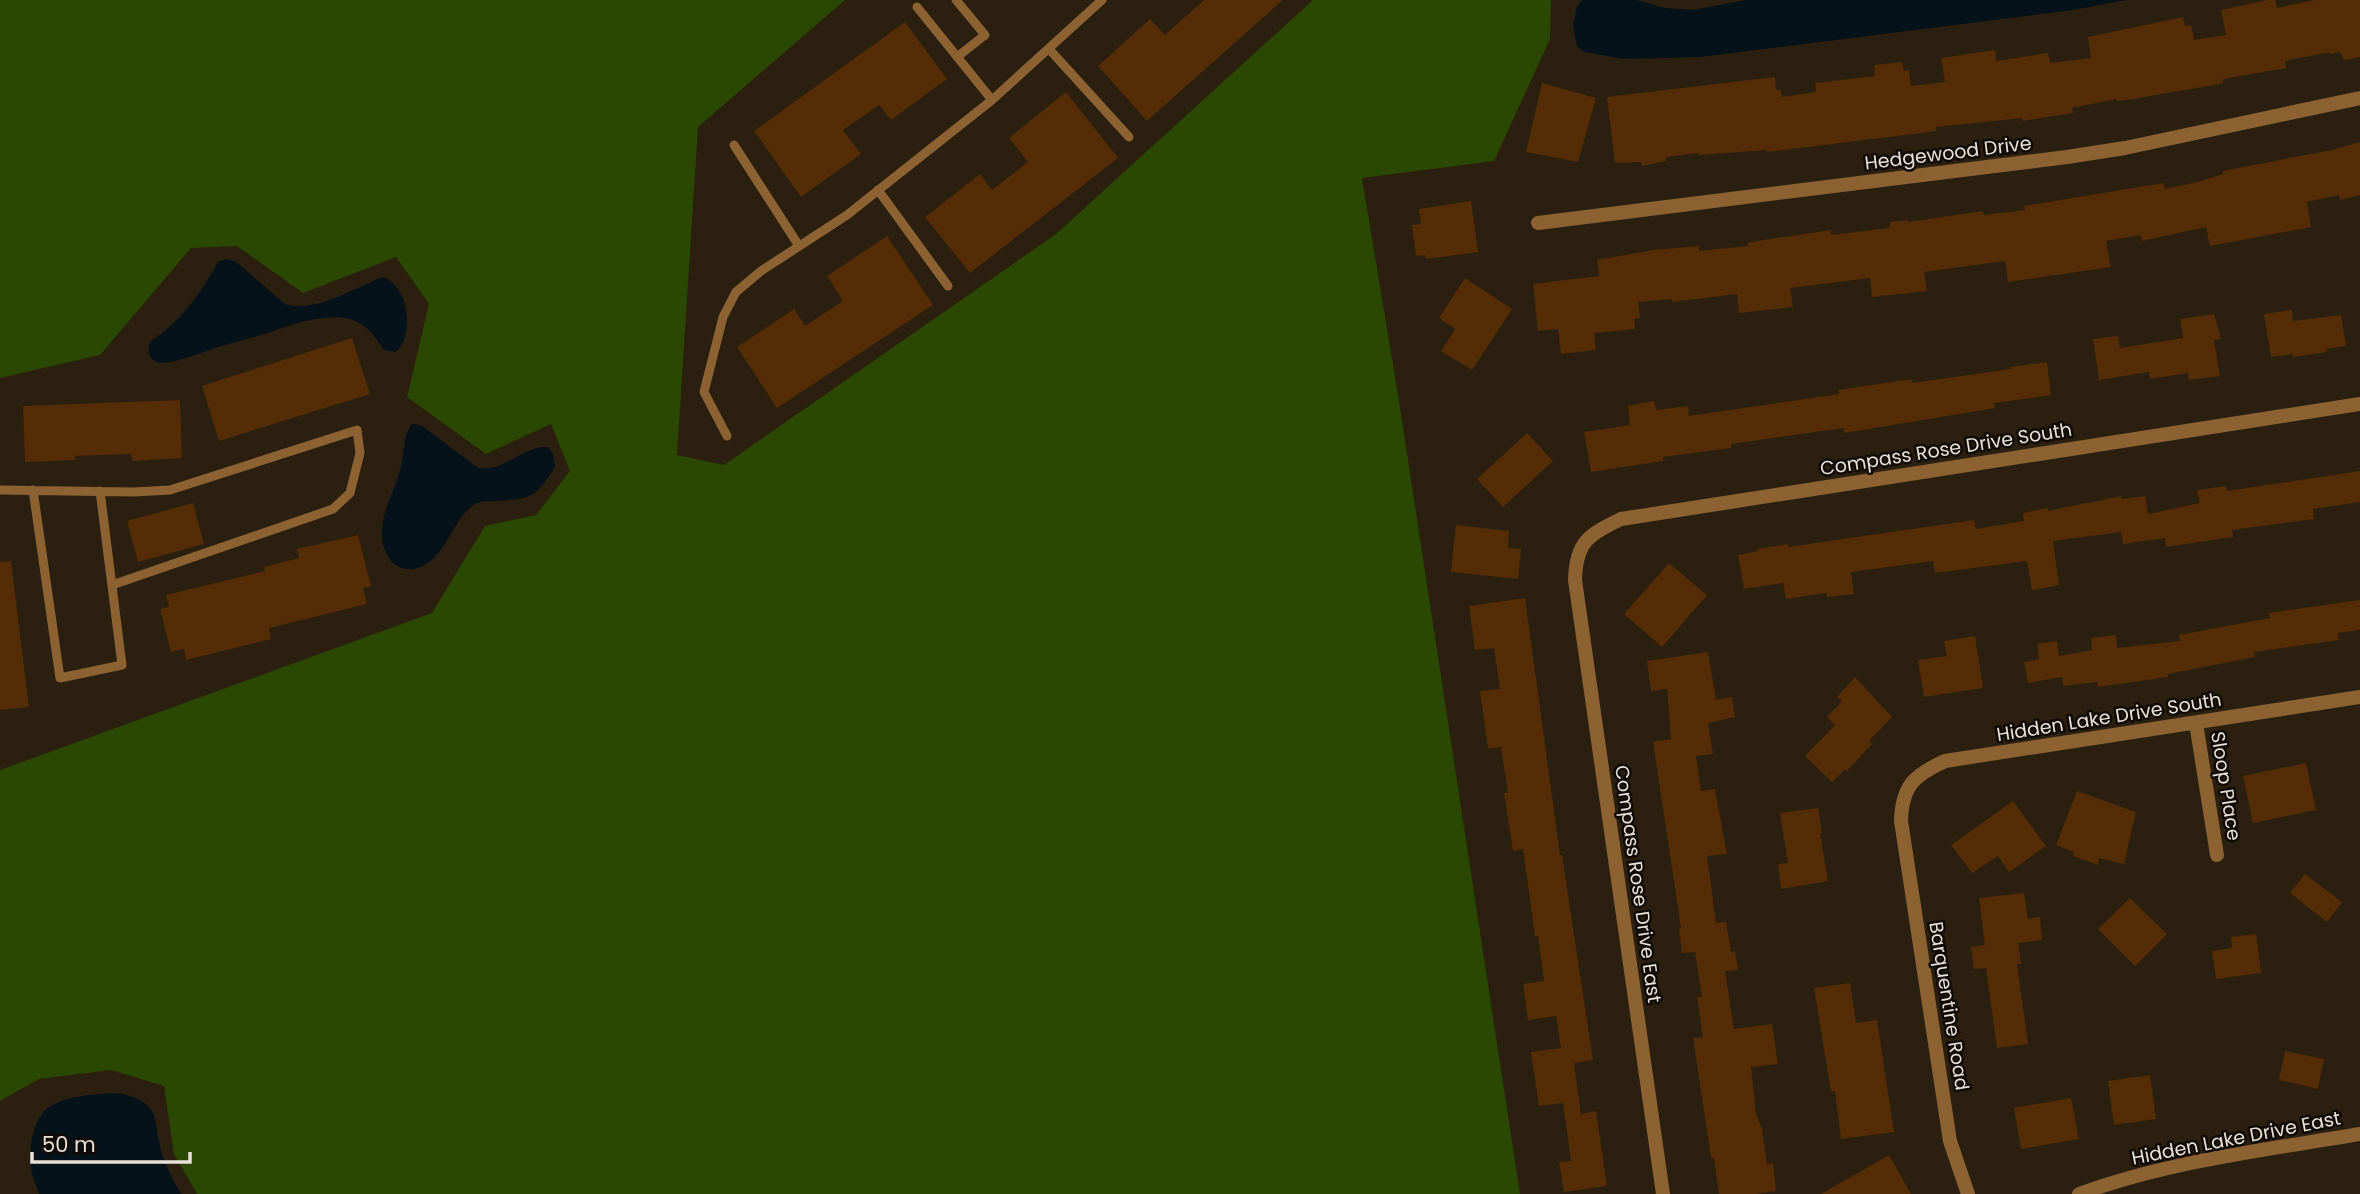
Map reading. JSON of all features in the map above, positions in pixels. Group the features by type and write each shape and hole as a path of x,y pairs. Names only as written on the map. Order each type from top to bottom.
{"street":[{"name":"Hedgewood Drive","path":"1538,223 2067,157 2125,148 2360,98"},
{"name":"Compass Rose Drive South","path":"1575,580 1576,558 1585,542 1599,529 1620,519 2360,404"},
{"name":"Compass Rose Drive East","path":"1575,580 1663,1194"},
{"name":"Hidden Lake Drive South","path":"1901,821 1902,804 1908,787 1923,771 1945,761 2360,697"},
{"name":"Sloop Place","path":"2196,723 2217,855"},
{"name":"Barquentine Road","path":"1901,821 1950,1141 1968,1194"},
{"name":"Hidden Lake Drive East","path":"2079,1194 2152,1171 2197,1161 2360,1134"}],"lane":[{"path":"956,0 985,35 957,57"},
{"path":"727,436 704,392 723,317 736,292 761,271 847,215 992,100 1049,49 1095,2"},
{"path":"917,7 992,100"},
{"path":"1049,49 1129,137"},
{"path":"734,145 799,246"},
{"path":"878,190 948,286"},
{"path":"0,490 170,490 356,430 360,453 350,493 333,509 112,585"},
{"path":"33,490 60,678 122,665 100,491"}],"green space":[{"path":"0,0 845,0 698,127 677,455 724,465 1056,234 1313,0 1551,0 1550,39 1494,161 1362,178 1399,401 1520,1194 197,1194 174,1154 164,1086 111,1070 39,1079 0,1101 0,770 432,613 485,526 536,515 570,471 551,424 486,454 407,397 429,304 396,257 303,293 237,246 191,248 100,355 0,378"}],"shaded area":[{"path":"1582,0 1637,0 1665,8 1694,10 1746,0 2126,0 2073,10 1700,57 1624,59 1585,52 1577,46 1573,25 1577,7"},
{"path":"226,259 235,261 285,304 296,306 321,303 382,277 398,289 403,299 407,323 402,344 396,352 384,350 363,325 351,319 322,318 180,360 163,363 152,359 149,352 151,341 181,316 218,262"},
{"path":"412,424 421,425 478,468 496,466 530,450 548,447 553,454 555,467 543,485 532,495 475,504 460,520 434,558 414,569 401,568 393,563 385,550 382,527"},
{"path":"119,1093 134,1097 151,1109 164,1159 181,1194 39,1194 30,1156 32,1137 43,1113 57,1103 74,1098"}],"building":[{"path":"1204,0 1283,0 1147,121 1098,66 1150,19 1165,35"},
{"path":"2275,0 2277,8 2315,0 2360,0 2360,57 2344,60 2340,52 2330,52 2285,61 2286,68 2223,79 2223,83 2127,100 2116,99 2072,108 2073,113 2022,121 2022,118 1936,127 1937,131 1767,152 1698,153 1666,157 1666,161 1642,166 1641,162 1615,163 1607,97 1775,77 1776,90 1781,90 1782,97 1816,92 1815,83 1875,76 1874,65 1902,62 1904,71 1909,70 1911,86 1945,82 1941,58 1995,50 1996,61 2048,53 2050,63 2091,58 2088,37 2183,17 2185,26 2191,25 2194,40 2226,35 2221,10"},
{"path":"905,22 947,79 891,120 879,105 843,130 861,154 801,197 754,131"},
{"path":"1542,83 1596,98 1578,162 1526,152"},
{"path":"1066,92 1118,158 970,273 925,217 980,174 992,190 1028,162 1009,138"},
{"path":"2360,142 2360,195 2340,200 2339,195 2307,202 2311,227 2210,246 2206,227 2142,241 2141,235 2106,241 2111,267 2008,282 2005,261 1924,272 1927,291 1872,297 1870,278 1790,288 1793,307 1739,313 1737,294 1672,302 1672,299 1638,302 1640,318 1634,319 1635,329 1594,333 1596,350 1561,354 1558,329 1538,331 1533,284 1599,276 1597,260 1653,250 1699,246 1699,251 1748,246 1748,243 1757,241 1831,230 1831,235 1881,229 1890,227 1890,222 1908,222 1983,211 1984,215 2025,210 2024,206 2164,183 2164,189 2198,182 2223,174 2223,171"},
{"path":"1471,201 1478,252 1426,259 1425,255 1416,256 1412,225 1421,224 1419,209"},
{"path":"887,236 933,305 777,408 737,347 794,309 805,326 843,301 827,276"},
{"path":"1465,278 1512,309 1472,370 1441,351 1455,329 1439,318"},
{"path":"2292,310 2293,321 2341,315 2346,346 2293,357 2293,354 2271,357 2264,314"},
{"path":"2214,314 2221,339 2214,340 2220,376 2189,380 2188,373 2150,379 2149,372 2099,380 2093,339 2118,336 2120,348 2183,338 2180,319"},
{"path":"352,338 370,394 219,441 202,386"},
{"path":"2047,362 2051,395 1994,403 1995,408 1844,433 1844,428 1731,444 1731,448 1663,457 1663,461 1591,472 1584,432 1630,425 1628,406 1654,401 1656,410 1688,406 1689,416 1839,394 1838,390 1912,379 1912,383"},
{"path":"180,400 182,458 132,461 131,454 75,456 75,460 25,462 23,406"},
{"path":"1527,433 1553,461 1503,507 1477,479"},
{"path":"2360,471 2360,502 2313,509 2314,519 2232,530 2233,537 2166,547 2165,538 2123,544 2121,532 2053,541 2059,585 2032,590 2027,561 1935,573 1933,561 1851,572 1854,594 1827,597 1826,593 1786,599 1783,583 1744,589 1738,555 1788,544 1788,547 1974,520 1976,529 2024,521 2023,513 2048,508 2048,511 2121,496 2122,499 2145,496 2148,514 2200,503 2197,490 2226,486 2227,491"},
{"path":"193,503 204,544 138,562 127,521"},
{"path":"1456,525 1509,531 1508,548 1521,549 1518,579 1451,572"},
{"path":"358,535 371,586 363,588 367,604 269,628 271,639 186,660 184,649 171,652 160,609 169,607 166,595 265,571 264,567 299,558 297,549"},
{"path":"11,561 29,707 0,710 0,562"},
{"path":"1669,563 1707,595 1662,647 1624,614"},
{"path":"1525,598 1560,855 1593,1060 1574,1063 1581,1114 1596,1111 1607,1186 1564,1192 1559,1162 1571,1161 1563,1103 1539,1106 1531,1052 1561,1048 1556,1016 1528,1020 1523,984 1544,981 1538,936 1535,936 1523,849 1513,851 1504,793 1508,793 1501,747 1488,749 1480,691 1500,689 1494,648 1475,650 1469,606"},
{"path":"2360,600 2360,630 2338,633 2339,640 2254,652 2255,657 2168,674 2168,677 2098,687 2097,682 2063,686 2062,677 2028,683 2024,662 2039,659 2037,644 2057,641 2059,656 2092,650 2091,638 2116,635 2117,648 2180,641 2179,635 2270,618 2269,613"},
{"path":"1975,636 1983,688 1924,697 1918,660 1947,656 1944,641"},
{"path":"1708,652 1716,700 1732,697 1735,717 1708,723 1713,754 1696,756 1701,791 1715,789 1727,854 1707,856 1716,923 1726,922 1731,952 1735,951 1738,970 1725,971 1734,1029 1772,1024 1778,1064 1751,1067 1756,1113 1762,1129 1767,1164 1773,1163 1776,1191 1756,1194 1719,1194 1693,1038 1703,1037 1697,997 1702,997 1695,952 1682,953 1681,928 1653,742 1671,739 1667,689 1651,691 1647,661"},
{"path":"1855,677 1892,717 1869,741 1872,744 1847,771 1845,769 1832,782 1805,756 1835,725 1827,717 1842,701 1837,697"},
{"path":"2306,763 2316,810 2253,823 2243,776"},
{"path":"2077,791 2136,812 2124,864 2099,858 2098,865 2073,856 2074,852 2056,845"},
{"path":"2013,801 2046,846 2009,872 1998,856 1972,873 1951,845"},
{"path":"1818,808 1828,881 1781,889 1778,864 1788,863 1780,813"},
{"path":"2305,874 2342,902 2327,922 2290,893"},
{"path":"2024,893 2028,919 2040,917 2042,940 2018,943 2021,964 2017,964 2028,1044 1997,1048 1986,968 1974,969 1971,947 1985,945 1979,898"},
{"path":"2130,898 2167,934 2135,966 2098,929"},
{"path":"2256,934 2261,973 2216,979 2212,951 2232,948 2231,937"},
{"path":"1850,983 1856,1023 1877,1020 1894,1132 1841,1139 1835,1091 1831,1092 1814,988"},
{"path":"2285,1051 2324,1059 2318,1089 2279,1080"},
{"path":"2150,1075 2156,1119 2114,1125 2108,1081"},
{"path":"2071,1098 2079,1139 2021,1149 2014,1108"},
{"path":"1889,1155 1911,1194 1821,1194"}]}
